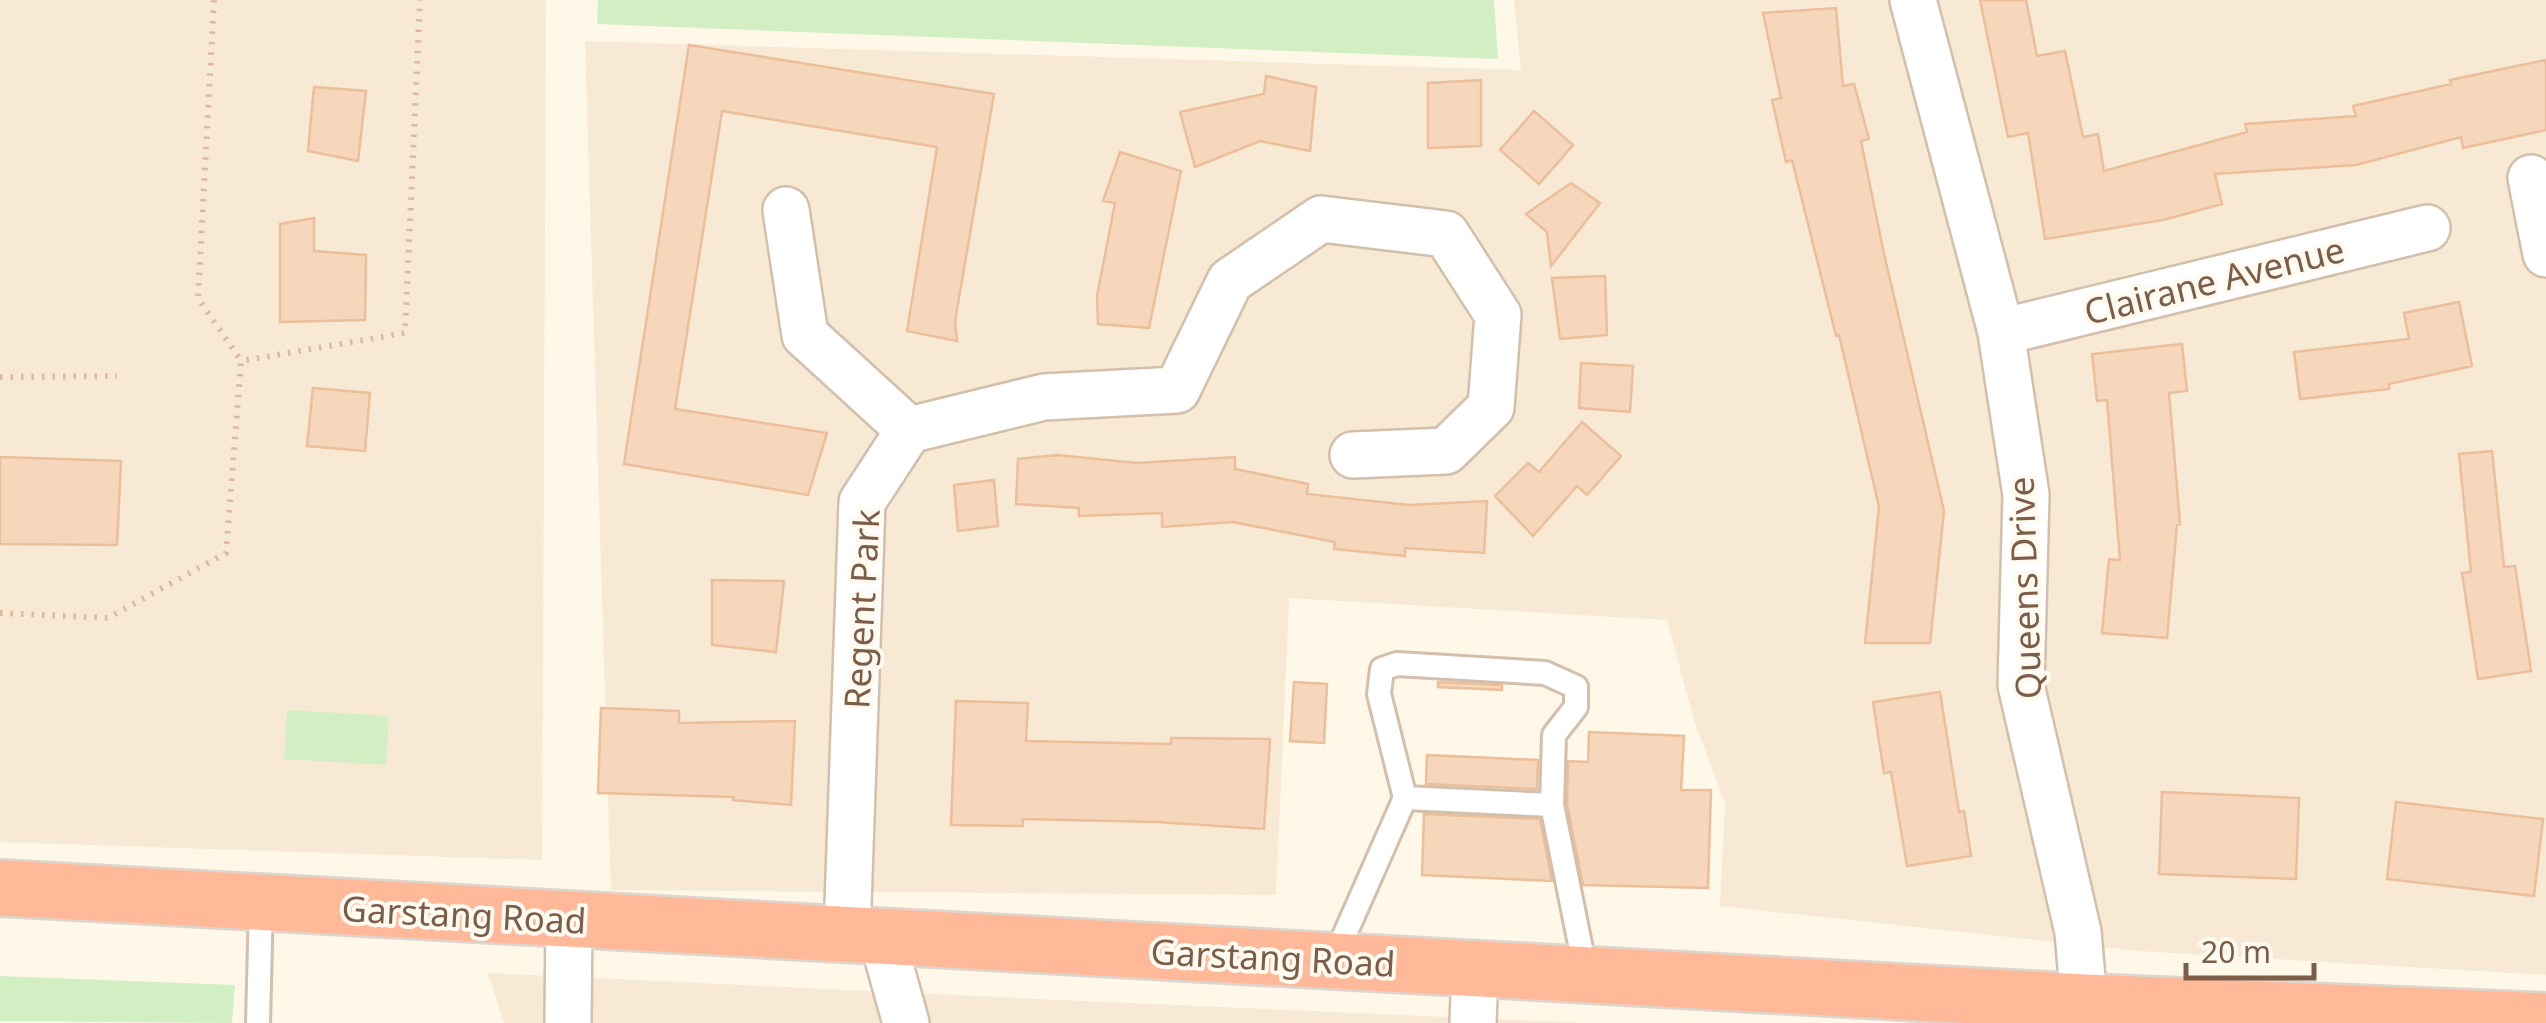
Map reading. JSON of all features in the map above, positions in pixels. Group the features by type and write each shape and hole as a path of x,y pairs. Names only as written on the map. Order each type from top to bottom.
{"highway":[{"name":"Garstang Road","path":"0,888 2084,1002 2205,1015 2546,1021"}],"street":[{"name":"Queens Drive","path":"1913,0 2001,332 2026,496 2021,684 2078,932 2084,1002"},
{"path":"2531,178 2546,254"},
{"path":"786,210 805,334 909,430 1044,397 1176,390 1230,282 1321,220 1446,234 1498,315 1491,407 1446,451 1353,455"},
{"name":"Clairane Avenue","path":"2001,332 2426,228"},
{"name":"Regent Park","path":"906,1023 864,935 862,502 909,430"},
{"path":"568,1023 569,920"},
{"path":"1473,1023 1475,969"}],"lane":[{"path":"1333,961 1405,798 1379,694 1382,669 1397,664 1545,673 1576,687 1576,707 1554,735 1552,806 1586,975"},
{"path":"1405,798 1552,806"},
{"path":"258,1023 261,903"}],"path":[{"path":"0,613 108,618 226,552 241,361 198,298 214,0"},
{"path":"241,361 405,333 420,0"},
{"path":"0,377 118,376"}],"shaded area":[{"path":"0,0 546,0 542,860 0,842"},
{"path":"1514,0 2546,0 2546,975 2139,951 1720,906 1725,803 1694,720 1667,620 1289,598 1276,895 611,890 585,41 1521,70"},
{"path":"488,973 1059,1000 1586,1023 504,1023"}],"green space":[{"path":"598,0 1494,0 1498,59 597,24"},
{"path":"287,710 389,716 386,765 284,759"},
{"path":"0,976 235,985 232,1023 0,1021"}],"building":[{"path":"1980,0 2026,0 2037,56 2065,51 2083,137 2098,134 2104,171 2247,132 2245,124 2356,116 2353,106 2546,60 2546,130 2463,148 2461,137 2356,165 2215,174 2222,204 2163,220 2045,239 2028,133 2008,137"},
{"path":"1836,8 1843,86 1854,84 1869,139 1861,141 1944,511 1930,643 1865,643 1879,507 1839,335 1836,336 1792,160 1786,162 1772,100 1781,98 1763,13"},
{"path":"689,45 994,94 955,321 957,341 907,331 937,147 722,111 675,409 827,433 808,495 624,464"},
{"path":"1266,76 1316,87 1310,151 1260,141 1195,167 1180,112 1264,94"},
{"path":"1481,80 1481,146 1428,148 1428,83"},
{"path":"314,87 366,91 358,161 308,151"},
{"path":"1534,111 1573,145 1539,184 1500,150"},
{"path":"1120,152 1181,171 1149,328 1098,324 1097,296 1115,203 1103,201"},
{"path":"1571,183 1600,203 1551,266 1547,232 1526,214"},
{"path":"314,218 314,251 366,255 365,320 280,322 280,224"},
{"path":"1605,276 1607,335 1560,339 1552,278"},
{"path":"2459,302 2472,366 2389,384 2389,389 2300,399 2294,352 2409,339 2404,313"},
{"path":"2182,344 2187,391 2169,393 2180,524 2167,638 2102,633 2109,559 2120,560 2107,400 2097,401 2092,354"},
{"path":"1581,363 1633,366 1630,412 1579,408"},
{"path":"313,388 370,393 365,451 307,446"},
{"path":"1582,422 1621,456 1587,495 1577,486 1533,536 1495,496 1528,463 1539,472"},
{"path":"2492,451 2504,567 2515,566 2531,671 2478,679 2462,573 2471,572 2459,454"},
{"path":"1057,455 1137,463 1235,457 1235,469 1308,484 1307,494 1409,505 1487,501 1484,553 1405,548 1405,556 1334,549 1335,542 1233,522 1162,527 1162,513 1079,516 1079,508 1016,504 1018,459"},
{"path":"0,457 121,461 117,545 0,544"},
{"path":"994,480 998,526 958,531 954,485"},
{"path":"712,580 784,581 776,652 712,645"},
{"path":"1294,682 1327,684 1324,743 1290,741"},
{"path":"1438,682 1502,685 1502,690 1438,687"},
{"path":"1940,692 1959,812 1964,811 1971,856 1907,866 1891,772 1884,773 1873,702"},
{"path":"956,701 1028,703 1026,741 1171,744 1171,738 1270,739 1264,829 1023,819 1023,826 951,825"},
{"path":"601,708 679,711 679,723 795,721 791,805 733,797 598,793"},
{"path":"1589,732 1684,736 1681,790 1711,790 1708,888 1583,885 1567,804 1568,761 1588,762"},
{"path":"1427,755 1538,760 1537,789 1426,784"},
{"path":"2162,792 2299,798 2296,879 2159,874"},
{"path":"2396,802 2543,819 2534,896 2387,879"},
{"path":"1424,814 1540,819 1552,881 1422,875"}]}
